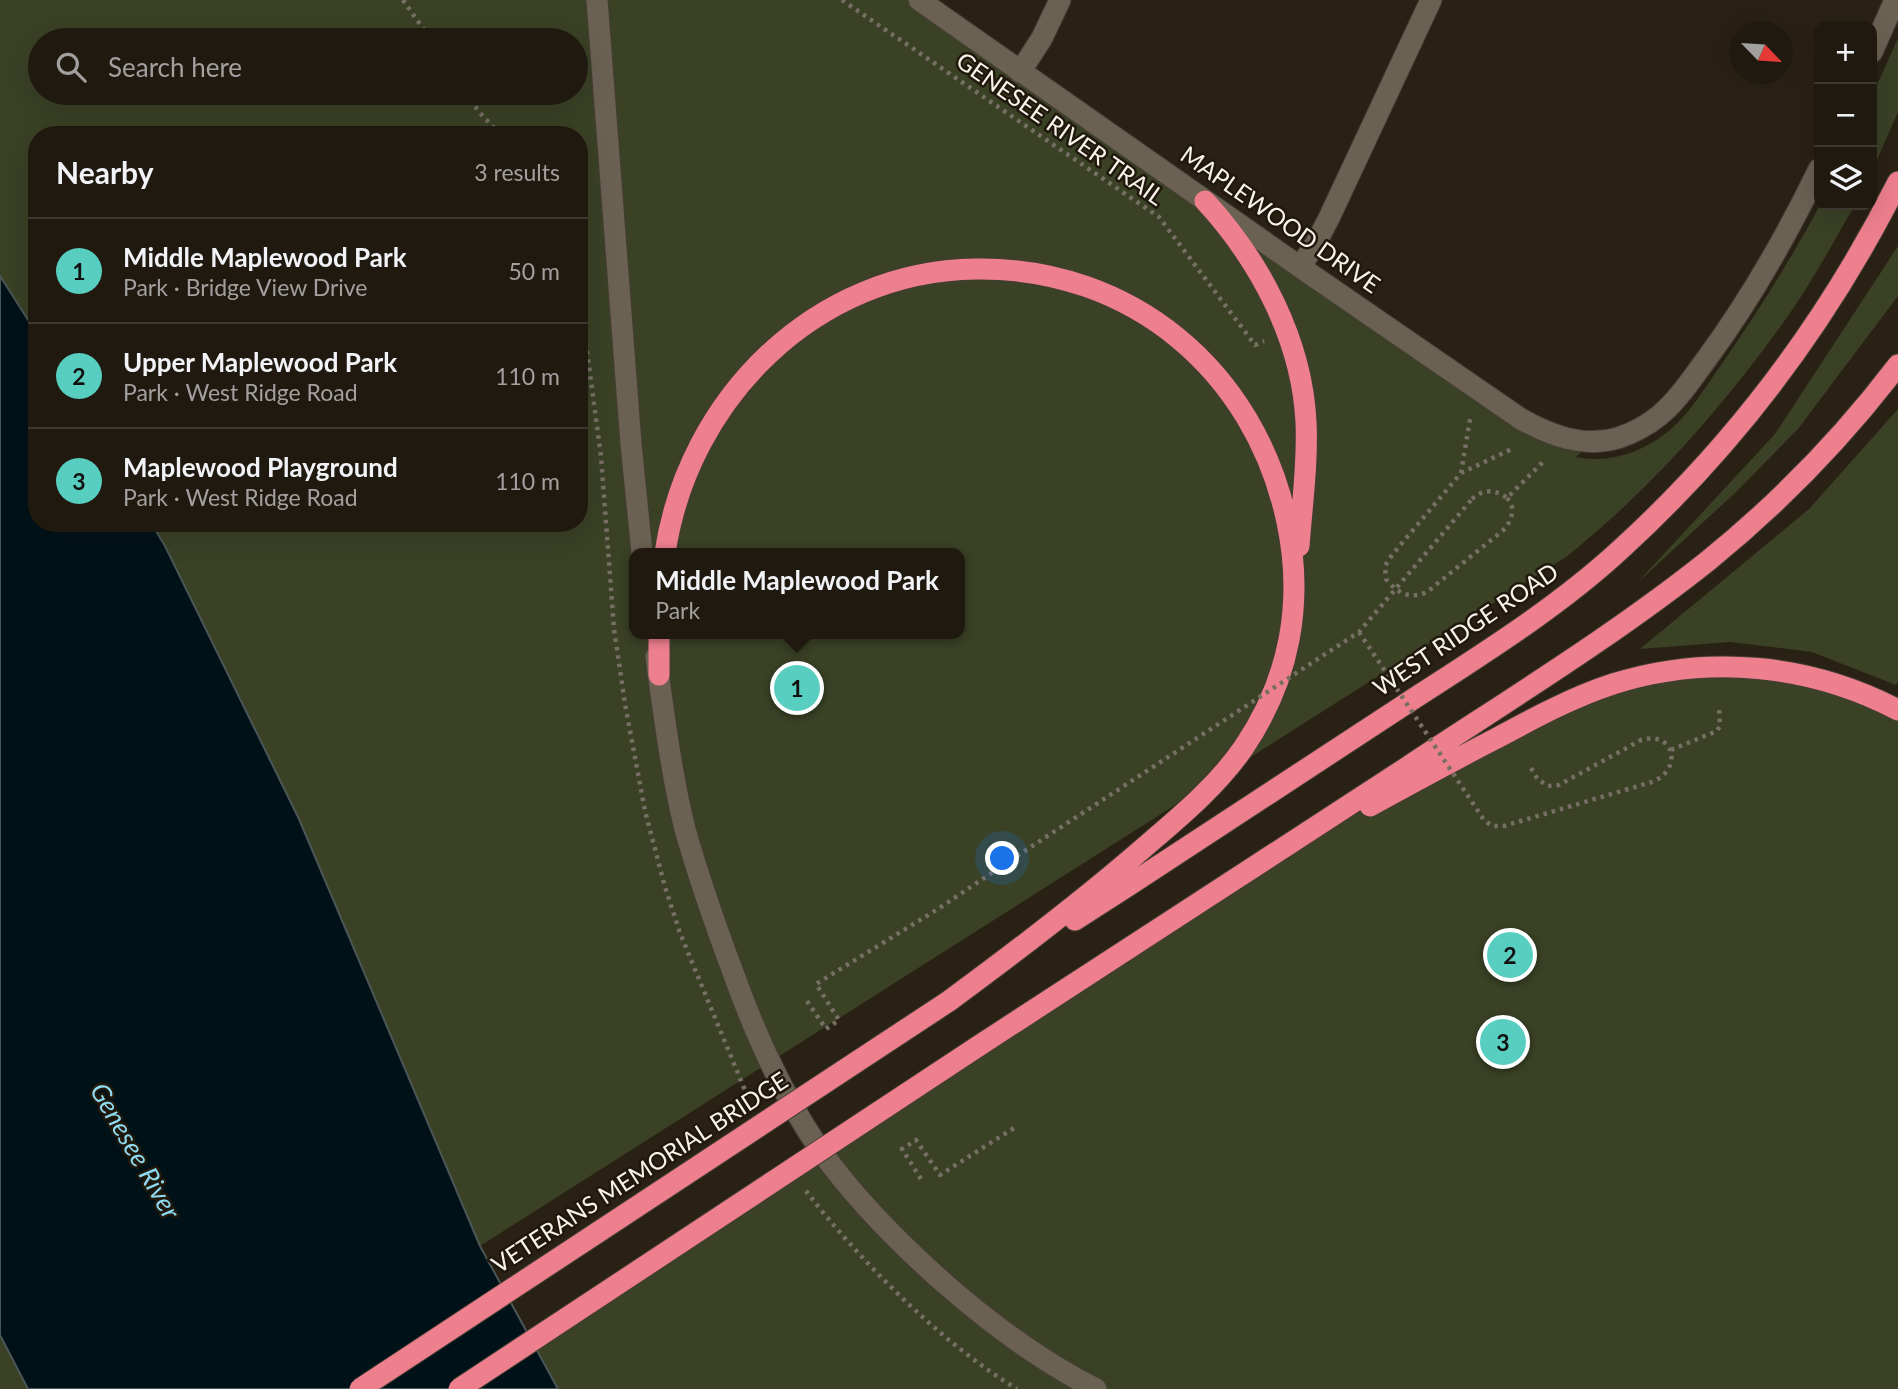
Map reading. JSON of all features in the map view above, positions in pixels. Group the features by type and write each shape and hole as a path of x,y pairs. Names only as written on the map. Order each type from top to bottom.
{"highway":[{"name":"WEST RIDGE ROAD","path":"949,1000 1480,655 1576,587 1620,551 1705,466 1781,374 1846,277 1898,182"},
{"path":"949,1000 1027,943 1118,870 1215,782 1243,748 1275,692 1290,642 1295,608 1306,460 1306,421 1302,386 1286,331 1254,264 1231,231 1205,201"},
{"path":"666,548 671,514 679,491 688,467 711,424 754,367 788,336 832,308 886,285 955,270 1017,271 1079,285 1138,311 1183,342 1229,389 1255,429 1279,488 1292,547 1295,608"},
{"path":"459,1389 1597,642 1665,594 1720,550 1797,480 1839,436 1898,365"},
{"path":"659,639 659,675"},
{"path":"1218,890 1529,721 1616,683 1689,669 1771,668 1798,672 1842,685 1898,709"},
{"name":"VETERANS MEMORIAL BRIDGE","path":"360,1389 949,1000"}],"street":[{"path":"597,0 641,548"},
{"name":"MAPLEWOOD DRIVE","path":"919,0 1300,267 1533,426 1556,436 1579,441 1603,441 1627,435 1672,404 1738,314 1773,257 1814,179"},
{"path":"1020,72 1042,38 1060,0"},
{"path":"1300,267 1329,218 1431,0"},
{"path":"1877,41 1895,0"},
{"path":"654,639 678,799 704,892 751,1018 777,1076 806,1127 857,1197 931,1271 1006,1334 1055,1367 1096,1389"}],"path":[{"path":"403,0 423,28"},
{"name":"GENESEE RIVER TRAIL","path":"842,0 1159,217 1255,345 1286,331"},
{"path":"474,105 492,126"},
{"path":"1459,411 1471,419 1461,473"},
{"path":"807,1001 826,1029 839,1020 817,984 937,909 1359,632 1472,499 1489,491 1507,498 1513,515 1506,528 1427,592 1412,597 1406,595 1386,579 1385,566 1391,555 1461,473 1513,449"},
{"path":"1507,498 1535,470"},
{"path":"1359,632 1484,820 1492,826 1504,827 1662,778 1670,769 1671,750 1655,738 1641,740 1553,787 1542,782 1531,768"},
{"path":"1671,750 1717,732 1720,726 1719,708"},
{"path":"922,1179 902,1149 916,1140 940,1175 1014,1128"}],"green space":[{"path":"0,0 919,0 1521,419 1591,442 1576,457 1589,459 1626,454 1660,438 1670,430 1696,400 1746,328 1817,210 1852,210 1793,309 1735,387 1655,477 1597,532 1566,557 480,1246 299,819 156,532 588,532 588,126 28,126 28,320 0,276"},
{"path":"1898,38 1898,112 1877,160 1877,147 1877,85"},
{"path":"1898,246 1898,296 1798,429 1736,492 1636,584 1775,434"},
{"path":"1898,409 1896,685 1812,652 1730,642 1640,649 1809,509"},
{"path":"1742,667 1898,710 1898,1389 558,1389 532,1341 1267,862 1596,690"},
{"path":"0,1335 28,1389 0,1389"}],"water":[{"name":"Genesee River","path":"0,276 28,320 28,532 156,532 299,819 480,1246 558,1389 28,1389 0,1335"}],"place":[{"name":"Middle Maplewood Park","path":"797,688"},
{"name":"Upper Maplewood Park","path":"1510,955"},
{"name":"Maplewood Playground","path":"1503,1042"}]}
